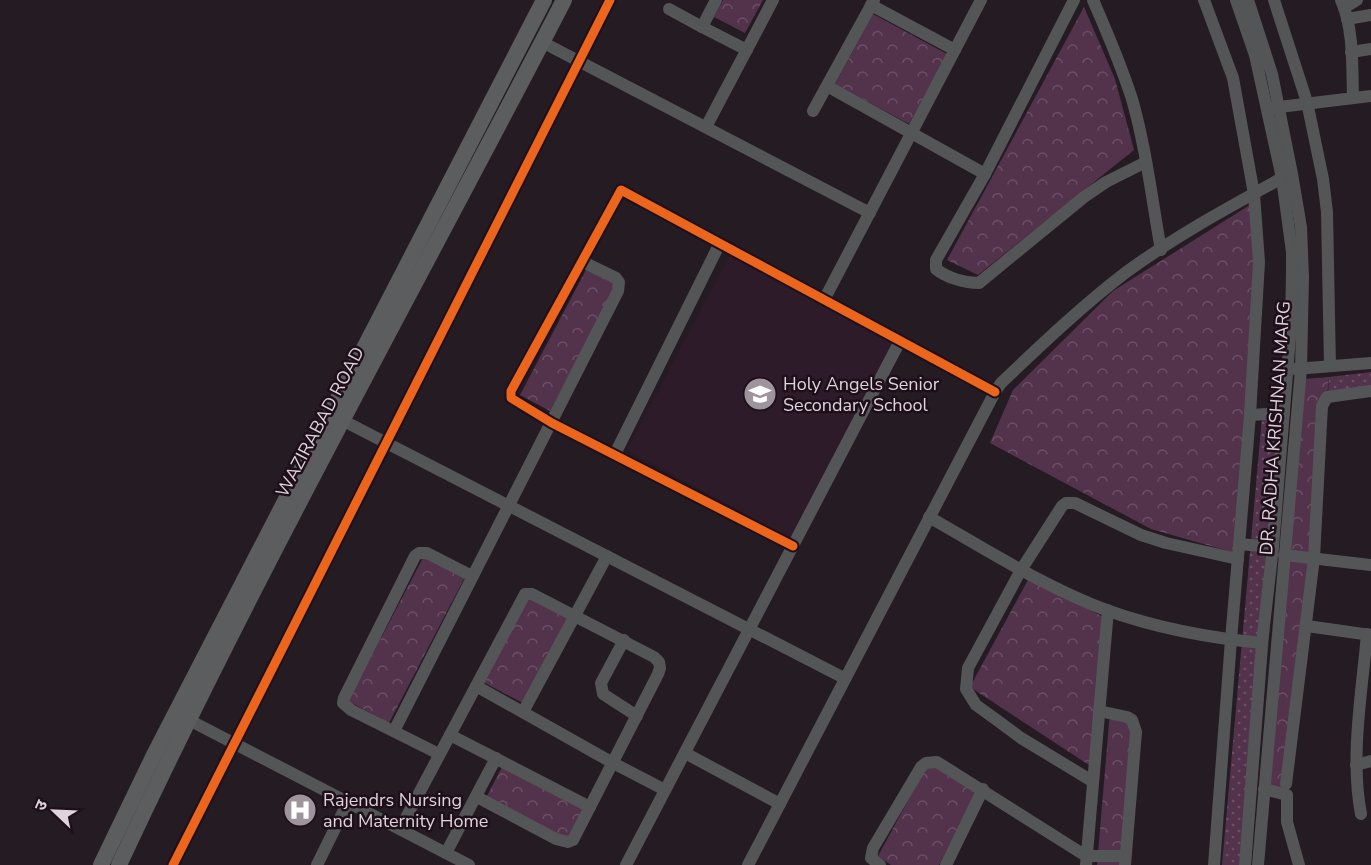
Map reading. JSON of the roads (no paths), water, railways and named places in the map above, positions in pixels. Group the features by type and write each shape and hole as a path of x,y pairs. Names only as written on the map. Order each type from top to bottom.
{"highway":[{"name":"WAZIRABAD ROAD","path":"119,865 336,417 544,0"},
{"name":"WAZIRABAD ROAD","path":"101,865 154,755 564,0"}],"street":[{"path":"173,865 610,0"},
{"path":"702,27 716,0"},
{"path":"706,126 773,0"},
{"path":"825,300 981,0"},
{"path":"1074,0 935,264 941,273 968,282 979,283 1084,197 1146,162"},
{"path":"1093,0 1108,33 1129,93 1146,162 1161,250"},
{"path":"1204,0 1233,78 1254,194 1259,262 1250,415 1214,865"},
{"path":"1236,0 1273,107 1293,273 1284,413 1273,547 1262,643 1245,865"},
{"name":"DR. RADHA KRISHNAN MARG","path":"1248,0 1272,74 1273,107 1294,185 1303,252 1301,369 1258,865"},
{"path":"1274,0 1307,102 1327,212 1330,366"},
{"path":"1344,9 1357,0"},
{"path":"813,111 872,3 955,50"},
{"path":"669,9 747,50"},
{"path":"1344,9 1351,52 1353,98"},
{"path":"1344,9 1371,15"},
{"path":"542,42 870,213"},
{"path":"1351,52 1371,49"},
{"path":"827,86 984,174"},
{"path":"1273,107 1371,96"},
{"path":"748,865 995,392 1023,362 1126,273 1282,178"},
{"path":"793,546 552,423 514,402 510,394 621,190 995,392"},
{"path":"615,454 720,243"},
{"path":"394,731 618,291 619,282 616,278 582,262"},
{"path":"626,865 900,341"},
{"path":"1287,370 1371,363"},
{"path":"1286,784 1314,558 1324,401 1335,394 1371,391"},
{"path":"1250,415 1284,413"},
{"path":"336,417 844,678"},
{"path":"1092,781 1021,738 976,705 966,689 968,668 1022,570 1062,506 1070,502 1141,535 1238,559"},
{"path":"929,517 1022,570 1107,610 1231,640 1262,643"},
{"path":"1239,544 1273,547"},
{"path":"439,754 347,707 344,698 415,556 419,553 427,553 472,576"},
{"path":"1284,555 1371,565"},
{"path":"523,712 607,556"},
{"path":"400,829 525,594 532,594 624,640 659,662 660,668 576,837 568,842 556,839 477,797"},
{"path":"1086,860 1107,610"},
{"path":"1307,626 1369,634 1356,765 1357,793 1361,814"},
{"path":"624,640 600,683 600,688 603,693 637,716"},
{"path":"476,686 666,790"},
{"path":"880,865 871,858 873,848 921,767 926,763 937,762 983,789 1086,860 1125,860 1136,732 1132,720 1127,717 1099,711"},
{"path":"189,720 469,865"},
{"path":"450,735 591,807"},
{"path":"685,753 780,804"},
{"path":"446,853 496,758"},
{"path":"1356,765 1371,761"},
{"path":"949,864 983,789"},
{"path":"1264,789 1287,795 1287,822 1299,865"},
{"path":"317,865 348,802"}],"place":[{"name":"Holy Angels Senior Secondary School","path":"760,394"},
{"name":"Rajendrs Nursing and Maternity Home","path":"300,810"}]}
